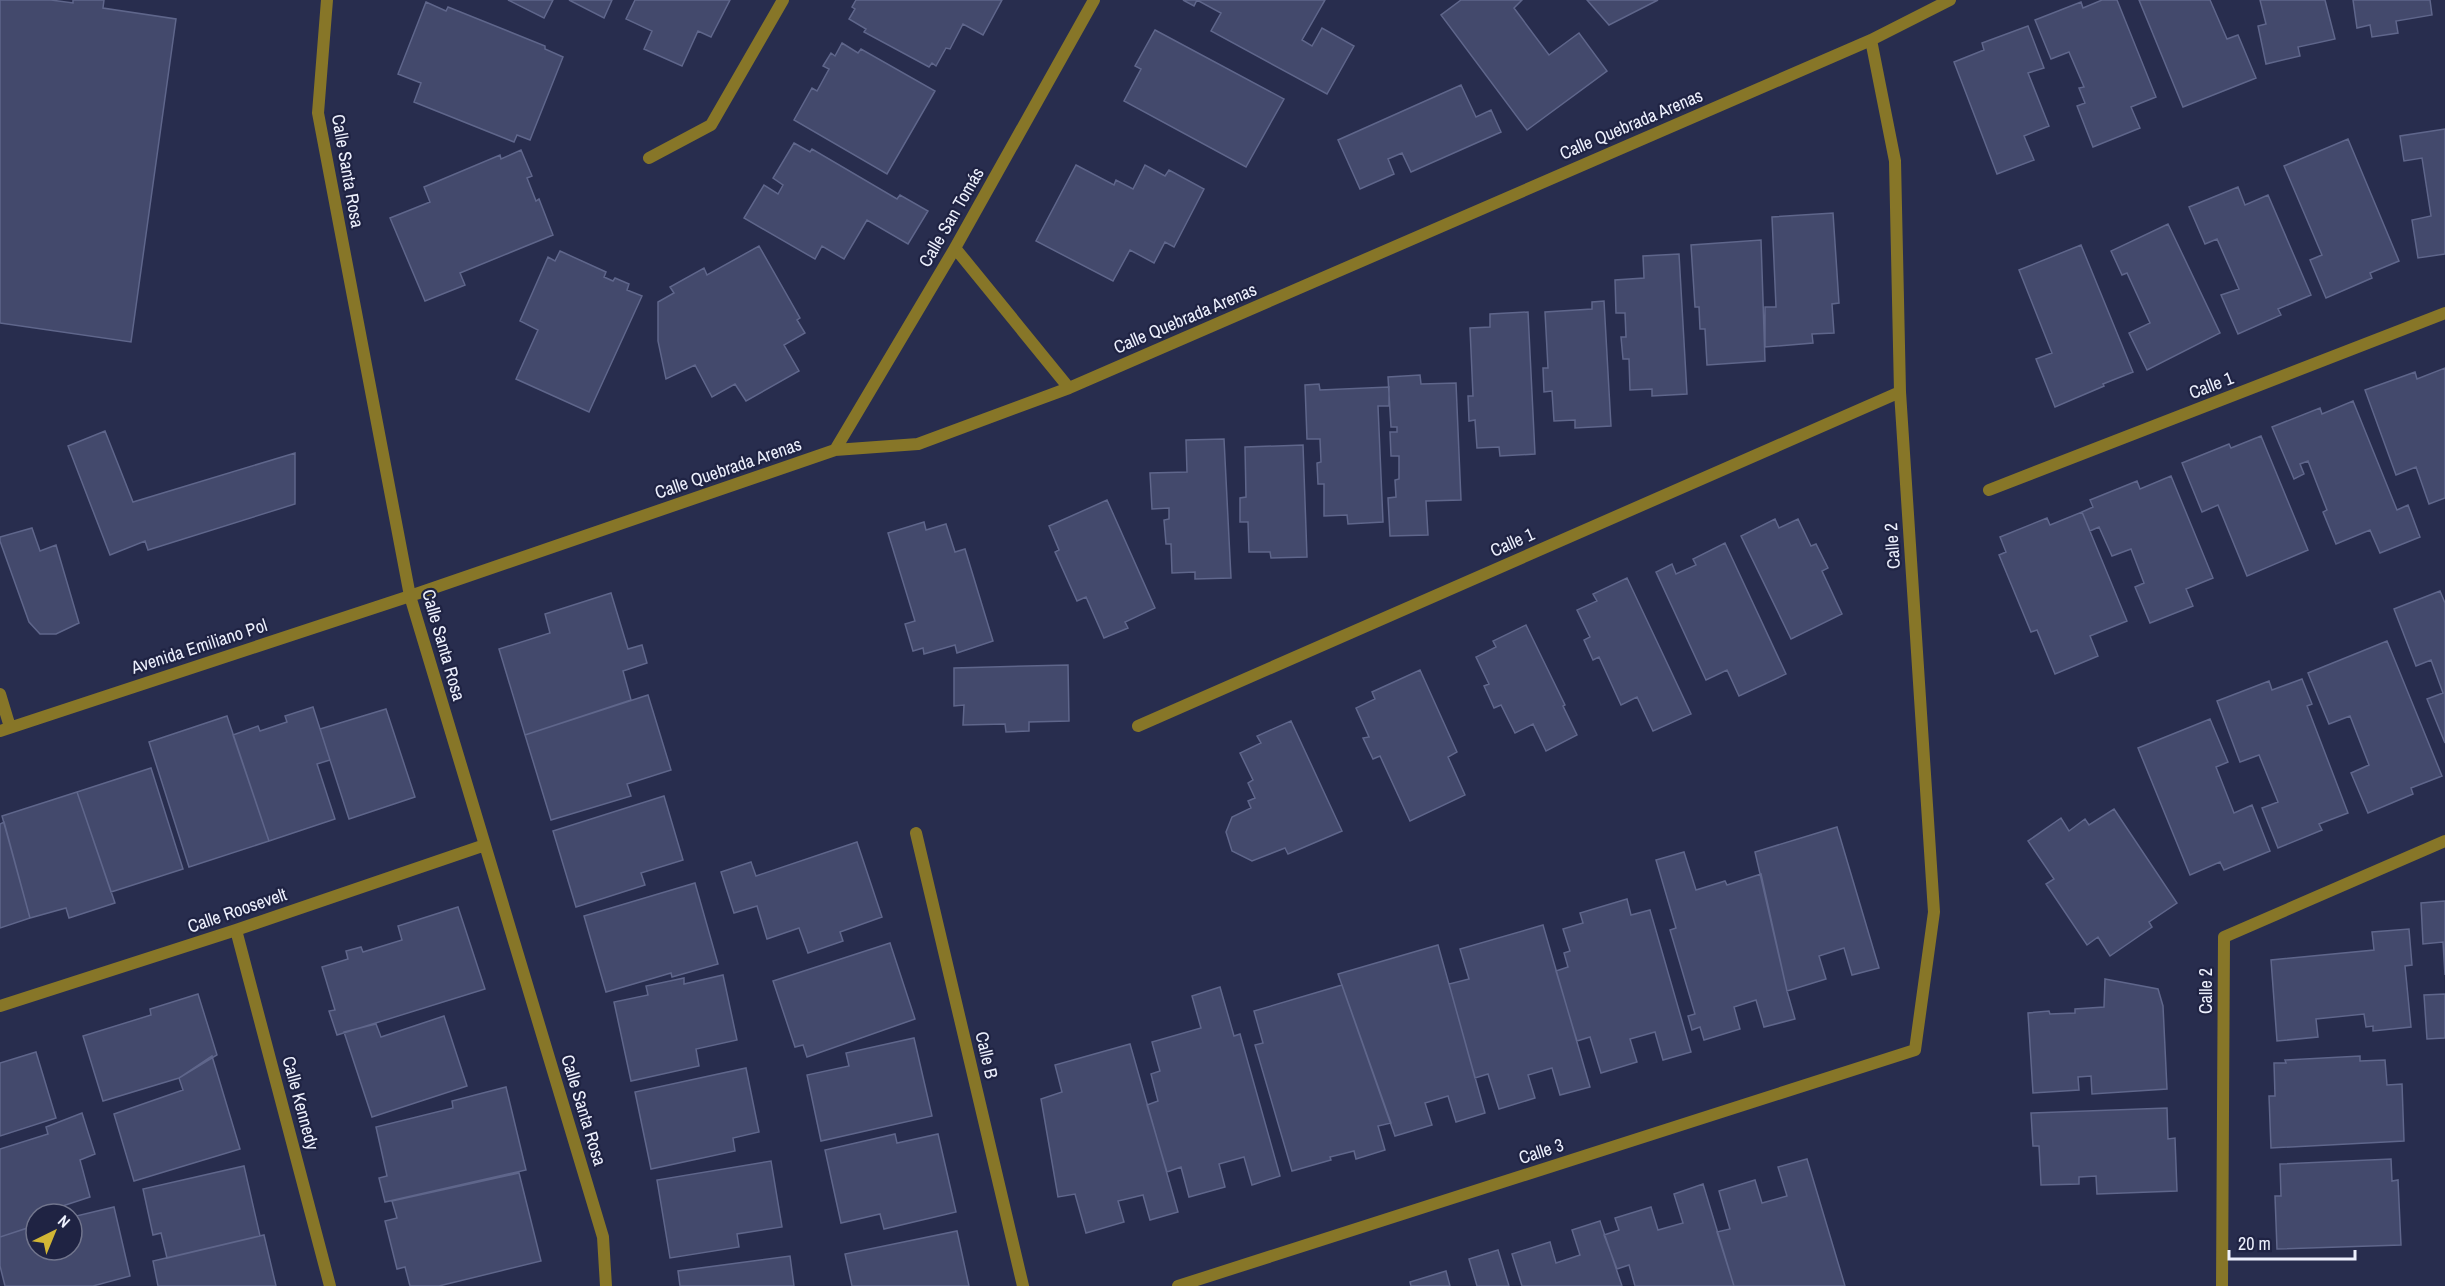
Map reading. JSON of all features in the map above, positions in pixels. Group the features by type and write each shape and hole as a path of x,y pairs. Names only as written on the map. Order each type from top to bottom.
{"street":[{"name":"Calle Santa Rosa","path":"327,0 318,113 410,596 603,1237 606,1286"},
{"path":"649,158 711,125 783,0"},
{"name":"Calle San Tomás","path":"835,450 955,248 1094,0"},
{"name":"Calle Quebrada Arenas","path":"410,596 835,450 918,444 1069,388 1871,40 1950,0"},
{"name":"Calle 2","path":"1871,40 1895,161 1900,392 1934,912 1915,1050"},
{"path":"955,248 1069,388"},
{"name":"Calle 1","path":"1989,490 2445,313"},
{"name":"Calle 1","path":"1138,726 1900,392"},
{"name":"Avenida Emiliano Pol","path":"5,729 410,596"},
{"path":"0,694 5,729"},
{"name":"Calle B","path":"916,833 1023,1286"},
{"name":"Calle 2","path":"2222,1286 2224,937 2445,841"},
{"name":"Calle Roosevelt","path":"0,1006 236,930 485,845"},
{"name":"Calle Kennedy","path":"236,930 330,1286"},
{"name":"Calle 3","path":"1178,1286 1915,1050"}],"building":[{"path":"0,0 51,0 73,3 73,0 104,0 103,8 176,19 131,342 0,323"},
{"path":"508,0 553,0 544,18"},
{"path":"569,0 612,0 604,18"},
{"path":"635,0 730,0 711,37 698,31 682,66 644,49 652,31 626,19"},
{"path":"856,0 1002,0 983,35 963,24 950,49 946,48 936,66 932,63 929,67 864,32 866,29 849,19 855,9 852,7"},
{"path":"1183,0 1197,0 1194,6"},
{"path":"1197,0 1325,0 1302,40 1312,46 1322,28 1354,46 1327,94 1211,31 1221,13"},
{"path":"1461,0 1522,0 1514,8 1549,55 1579,33 1607,71 1527,130 1441,15"},
{"path":"1587,0 1658,0 1609,25"},
{"path":"2102,0 2117,0 2156,97 2131,107 2140,128 2093,147 2077,106 2085,103 2079,88 2084,87 2069,52 2051,59 2035,20 2081,2 2083,8"},
{"path":"2139,0 2210,0 2227,39 2238,35 2256,78 2183,107"},
{"path":"2260,0 2325,0 2335,39 2298,47 2300,56 2266,64 2258,26 2266,24"},
{"path":"2353,0 2430,0 2432,15 2396,21 2398,33 2372,37 2370,25 2357,28"},
{"path":"426,2 446,11 448,7 545,46 545,49 563,57 530,140 517,135 514,142 414,102 421,83 398,74"},
{"path":"2028,26 2044,68 2028,73 2049,126 2024,136 2034,160 1997,174 1954,62 1984,50 1982,43"},
{"path":"1155,30 1284,99 1246,167 1124,101 1141,69 1135,66"},
{"path":"842,43 858,53 861,49 935,91 887,174 794,120 812,88 817,91 829,69 823,66 831,53 835,56"},
{"path":"1461,85 1476,117 1491,110 1501,132 1411,172 1402,153 1388,159 1394,174 1360,189 1338,140"},
{"path":"2445,129 2445,254 2418,258 2412,220 2431,216 2422,158 2404,161 2400,136"},
{"path":"2348,139 2399,261 2370,273 2372,278 2326,298 2310,260 2322,255 2284,166"},
{"path":"794,143 810,152 812,149 897,199 900,195 928,211 908,244 867,220 844,259 822,246 815,259 744,218 764,185 778,194 783,185 773,178"},
{"path":"521,150 532,176 527,178 536,201 539,199 553,235 460,273 465,285 425,301 390,218 430,202 424,187 500,155 501,159"},
{"path":"1076,165 1114,185 1116,180 1133,189 1145,165 1165,176 1169,170 1204,189 1174,247 1165,242 1154,263 1130,250 1113,281 1036,241"},
{"path":"2238,187 2245,205 2268,195 2311,295 2278,309 2281,315 2238,334 2221,295 2239,289 2217,239 2205,244 2189,207"},
{"path":"1833,213 1839,303 1832,304 1834,333 1812,334 1813,343 1765,347 1765,307 1776,307 1772,217"},
{"path":"2168,224 2220,333 2147,370 2129,333 2150,323 2127,273 2122,275 2111,251"},
{"path":"1761,240 1765,361 1707,365 1705,329 1700,329 1699,307 1695,307 1691,245"},
{"path":"2081,245 2133,372 2055,407 2036,359 2052,353 2019,270"},
{"path":"759,246 800,318 797,320 805,333 784,345 799,371 746,401 735,384 712,397 695,365 666,379 658,341 658,302 674,293 670,287 704,268 707,275"},
{"path":"560,251 606,272 604,277 613,281 615,278 629,284 627,290 642,296 589,412 516,379 538,330 520,321 548,257 555,261"},
{"path":"1679,254 1687,394 1652,396 1652,389 1630,390 1629,359 1623,359 1621,337 1626,337 1625,313 1616,313 1615,280 1644,278 1643,256"},
{"path":"1604,301 1611,426 1575,428 1575,420 1554,421 1552,391 1544,392 1543,368 1548,368 1545,312 1592,309 1592,302"},
{"path":"1528,312 1535,454 1500,456 1499,447 1477,448 1475,420 1469,421 1468,396 1473,396 1470,328 1490,327 1490,314"},
{"path":"2445,368 2445,498 2429,504 2416,467 2396,475 2365,390 2415,372 2417,379"},
{"path":"1420,375 1421,384 1456,383 1461,500 1426,501 1428,535 1390,536 1388,498 1396,497 1395,480 1399,479 1399,456 1391,456 1390,432 1397,432 1397,427 1391,427 1388,377"},
{"path":"1319,384 1320,390 1389,387 1389,406 1378,406 1383,522 1348,524 1347,515 1324,516 1324,484 1318,484 1317,463 1321,462 1320,439 1307,439 1305,385"},
{"path":"2353,401 2397,510 2408,505 2420,537 2380,553 2370,530 2336,544 2323,512 2327,510 2308,461 2300,464 2304,474 2294,479 2272,427 2320,408 2322,414"},
{"path":"105,431 133,502 295,453 295,504 148,550 145,541 110,555 68,446"},
{"path":"2261,436 2308,550 2247,576 2218,505 2202,512 2182,463 2229,444 2231,448"},
{"path":"1224,439 1231,578 1195,579 1195,572 1172,573 1171,544 1166,544 1164,520 1169,519 1169,508 1152,509 1150,473 1187,472 1186,440"},
{"path":"1303,445 1307,557 1271,558 1270,552 1249,552 1248,522 1240,522 1240,498 1246,497 1245,447"},
{"path":"2171,476 2213,578 2186,589 2193,606 2150,623 2135,587 2144,583 2131,549 2112,556 2099,527 2090,531 2082,512 2093,507 2090,500 2137,481 2140,489"},
{"path":"1107,500 1155,608 1125,622 1128,628 1104,638 1086,597 1077,601 1055,552 1059,550 1049,526"},
{"path":"2082,512 2127,621 2090,636 2098,656 2055,674 2037,630 2031,632 1999,555 2006,552 2000,537 2047,518 2050,525"},
{"path":"1775,519 1779,528 1798,519 1811,546 1816,544 1828,568 1822,571 1842,614 1791,639 1741,536"},
{"path":"924,522 926,530 946,524 955,552 965,549 993,641 957,653 955,645 924,654 923,648 913,651 905,624 915,621 888,533"},
{"path":"32,528 40,551 56,545 79,623 56,634 40,634 29,622 0,541 0,537"},
{"path":"1725,543 1786,674 1739,696 1727,670 1706,680 1656,572 1672,564 1676,574 1696,565 1693,559"},
{"path":"1627,578 1691,714 1653,731 1637,697 1621,705 1599,657 1593,660 1584,640 1590,637 1577,610 1597,601 1593,594"},
{"path":"2440,591 2445,603 2445,743 2427,699 2443,693 2431,660 2416,666 2394,609"},
{"path":"611,593 628,649 642,645 647,663 623,671 631,700 525,735 499,649 550,633 545,614"},
{"path":"1526,625 1577,735 1546,751 1533,724 1515,733 1501,705 1494,708 1484,686 1489,684 1476,657 1496,647 1493,641"},
{"path":"2387,641 2442,776 2411,788 2413,794 2368,813 2351,773 2369,765 2350,716 2329,724 2308,673"},
{"path":"1068,665 1069,721 1029,722 1029,731 1006,732 1005,724 963,725 964,705 954,706 954,668"},
{"path":"1420,670 1457,752 1448,757 1465,795 1410,821 1380,756 1373,759 1363,738 1369,737 1356,708 1375,699 1372,692"},
{"path":"2302,679 2312,704 2307,706 2348,813 2319,824 2322,830 2278,848 2262,808 2278,802 2259,755 2240,762 2217,701 2269,681 2272,690"},
{"path":"648,695 671,770 627,784 631,796 551,820 525,735"},
{"path":"313,707 330,760 317,764 335,819 269,841 233,735 258,726 260,731 287,722 285,716"},
{"path":"386,709 415,797 349,819 320,729"},
{"path":"227,716 269,841 189,867 149,742"},
{"path":"2210,719 2228,762 2216,767 2234,813 2252,805 2270,851 2224,870 2220,862 2190,875 2138,748"},
{"path":"1291,721 1342,831 1288,854 1285,848 1252,861 1232,851 1226,832 1232,817 1251,808 1248,801 1255,798 1248,783 1253,780 1240,753 1261,743 1257,736"},
{"path":"151,768 183,869 111,892 77,792"},
{"path":"77,792 115,903 69,918 66,908 30,918 2,816"},
{"path":"664,796 683,860 641,873 645,885 576,907 553,831"},
{"path":"2114,809 2177,903 2149,922 2152,927 2110,956 2098,937 2087,945 2046,884 2054,879 2028,841 2061,818 2069,831 2085,819 2089,825"},
{"path":"4,822 30,918 0,928 0,824"},
{"path":"1837,827 1879,968 1852,975 1844,948 1819,956 1826,979 1787,991 1755,852"},
{"path":"857,842 882,917 840,932 843,941 808,953 799,928 767,939 757,906 734,913 721,872 751,862 756,876"},
{"path":"1684,852 1696,890 1725,881 1727,885 1761,874 1795,1019 1764,1027 1756,1000 1734,1007 1740,1029 1704,1040 1700,1027 1692,1030 1688,1016 1695,1014 1670,930 1676,928 1656,860"},
{"path":"695,883 718,964 672,977 671,973 606,992 584,916"},
{"path":"1627,899 1631,915 1650,910 1691,1052 1663,1060 1655,1032 1630,1039 1637,1062 1601,1073 1590,1037 1577,1041 1556,971 1568,967 1564,953 1570,951 1563,929 1583,923 1580,913"},
{"path":"2445,901 2445,975 2443,942 2423,944 2421,903"},
{"path":"458,907 485,989 337,1035 329,1011 335,1010 322,967 348,959 346,951 361,947 363,952 402,940 398,926"},
{"path":"1543,925 1590,1087 1560,1095 1552,1068 1528,1075 1535,1098 1499,1109 1488,1074 1475,1078 1449,984 1469,979 1460,949"},
{"path":"2409,929 2412,965 2405,966 2411,1027 2373,1031 2373,1026 2366,1027 2364,1014 2316,1019 2318,1037 2277,1041 2271,960 2374,950 2372,932"},
{"path":"890,943 915,1019 807,1057 803,1045 795,1047 773,981"},
{"path":"1438,945 1485,1113 1456,1122 1448,1096 1425,1103 1432,1125 1395,1136 1338,974"},
{"path":"723,975 737,1040 696,1049 699,1066 631,1081 614,1002 648,995 646,986 684,978 684,984"},
{"path":"2105,979 2158,989 2163,1006 2167,1089 2092,1094 2091,1076 2078,1077 2079,1090 2033,1093 2028,1013 2049,1011 2050,1014 2075,1013 2075,1009 2104,1007"},
{"path":"1342,985 1391,1123 1378,1126 1385,1150 1356,1159 1354,1151 1292,1171 1255,1045 1263,1043 1254,1011"},
{"path":"1220,987 1234,1036 1240,1034 1280,1176 1252,1185 1244,1157 1219,1164 1225,1187 1189,1197 1181,1167 1167,1172 1147,1105 1158,1101 1151,1074 1160,1071 1152,1042 1201,1028 1192,996"},
{"path":"198,994 217,1055 179,1078 103,1101 83,1036 151,1015 150,1009"},
{"path":"2445,994 2445,1038 2427,1039 2424,995"},
{"path":"444,1016 467,1086 372,1117 344,1032 376,1024 381,1037"},
{"path":"914,1038 932,1116 821,1141 807,1075 849,1066 846,1053"},
{"path":"1130,1044 1178,1212 1150,1220 1143,1195 1118,1201 1124,1222 1086,1233 1075,1194 1058,1197 1041,1099 1062,1092 1055,1065"},
{"path":"36,1052 56,1118 0,1136 0,1063"},
{"path":"212,1056 240,1149 134,1181 114,1114 183,1090 179,1078"},
{"path":"2360,1056 2360,1061 2385,1060 2387,1085 2402,1084 2404,1141 2271,1148 2269,1096 2275,1096 2274,1063 2286,1063 2285,1060"},
{"path":"746,1068 759,1132 733,1138 735,1151 651,1169 635,1092"},
{"path":"506,1087 526,1170 385,1202 379,1178 387,1176 376,1127 453,1108 452,1101"},
{"path":"2167,1108 2168,1139 2175,1138 2177,1191 2097,1194 2096,1176 2079,1177 2079,1184 2041,1185 2039,1146 2033,1146 2031,1113"},
{"path":"82,1113 95,1154 80,1160 90,1197 75,1202 24,1202 24,1229 0,1237 0,1149 48,1134 46,1127"},
{"path":"895,1134 897,1143 938,1134 956,1212 884,1229 880,1214 841,1223 825,1150"},
{"path":"1807,1159 1845,1286 1734,1286 1717,1232 1730,1229 1719,1191 1755,1180 1762,1203 1787,1196 1778,1167"},
{"path":"2391,1159 2392,1181 2398,1180 2401,1245 2277,1249 2275,1196 2281,1196 2280,1164"},
{"path":"771,1161 782,1227 737,1234 739,1247 670,1258 657,1180"},
{"path":"244,1166 260,1236 167,1258 161,1233 153,1235 143,1189"},
{"path":"519,1173 541,1261 439,1286 410,1286 405,1267 397,1269 385,1221 397,1218 392,1201"},
{"path":"1703,1184 1734,1286 1635,1286 1629,1265 1617,1269 1604,1235 1619,1230 1615,1218 1651,1207 1658,1230 1683,1223 1674,1194"},
{"path":"114,1207 130,1276 93,1286 5,1286 0,1266 0,1237 24,1229 24,1262 84,1262 84,1214"},
{"path":"1600,1221 1622,1286 1522,1286 1512,1254 1550,1242 1556,1263 1580,1255 1572,1230"},
{"path":"957,1231 969,1286 852,1286 845,1254"},
{"path":"264,1235 276,1286 158,1286 153,1261"},
{"path":"1498,1250 1509,1286 1477,1286 1469,1259"},
{"path":"790,1256 794,1286 680,1286 678,1271"},
{"path":"1446,1271 1450,1286 1411,1286 1410,1282"}]}
